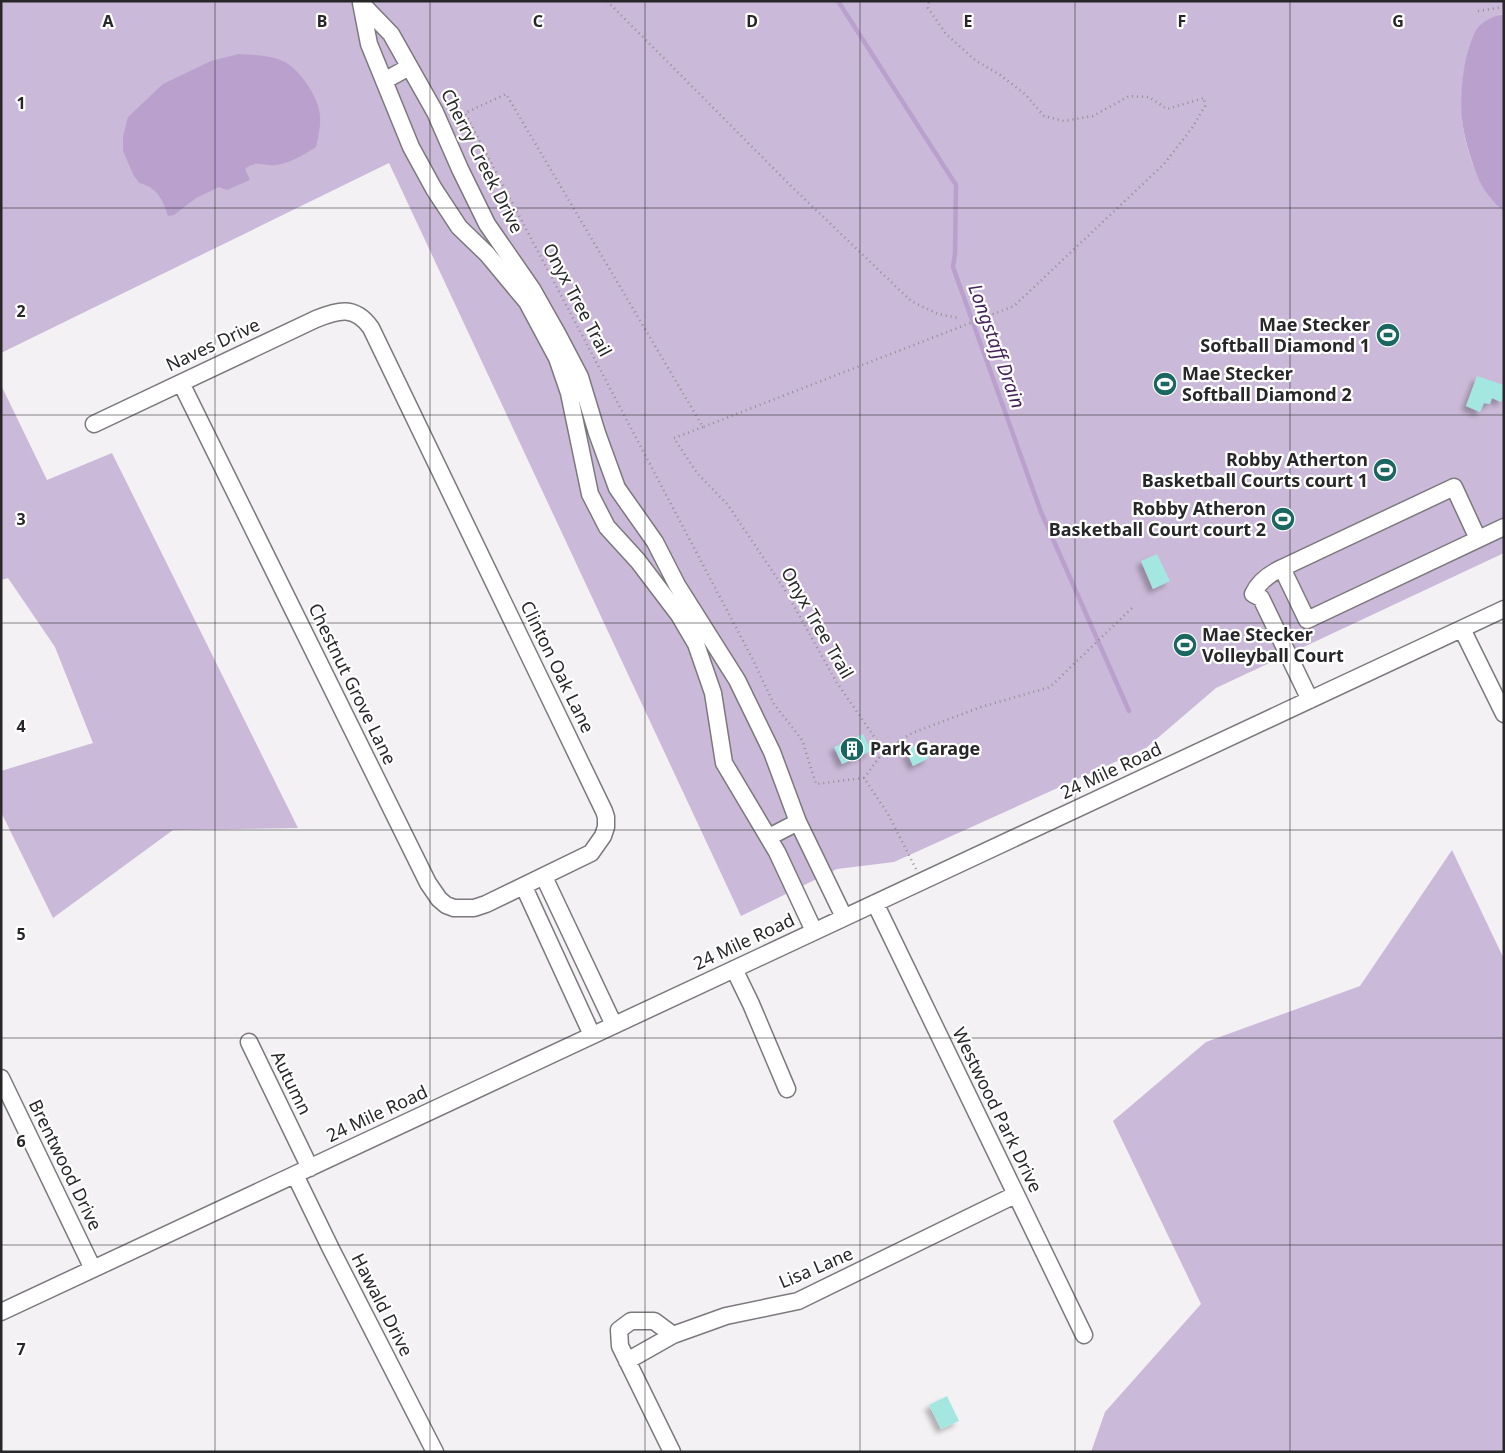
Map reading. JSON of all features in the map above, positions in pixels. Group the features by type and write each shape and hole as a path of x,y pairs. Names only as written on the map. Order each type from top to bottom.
{"street":[{"name":"Cherry Creek Drive","path":"361,2 390,34 436,112 460,169 487,224 580,376 597,433 617,488 655,542 677,586 689,618 713,693 724,763 769,837 814,932"},
{"name":"Cherry Creek Drive","path":"361,2 369,44 411,147 434,189 459,227 532,300 557,358 569,393 590,494 607,527 689,618 737,680 772,752 798,822 844,917"},
{"path":"384,82 409,67"},
{"name":"Naves Drive","path":"94,424 316,319 331,313 351,312"},
{"name":"Clinton Oak Lane","path":"351,312 363,318 371,328 606,817 604,836 591,853 544,877"},
{"name":"Chestnut Grove Lane","path":"181,383 433,892 446,905 463,909 474,908 544,877"},
{"path":"1310,700 1261,598 1253,594 1257,586 1265,578 1282,568 1454,488 1478,539"},
{"path":"1282,568 1307,620 1504,527"},
{"name":"24 Mile Road","path":"1,1312 1504,609"},
{"path":"1462,629 1504,714"},
{"path":"769,837 798,822"},
{"path":"544,877 614,1025"},
{"path":"524,887 592,1035"},
{"name":"Westwood Park Drive","path":"875,903 1084,1335"},
{"path":"734,969 787,1089"},
{"name":"Autumn","path":"249,1042 303,1171"},
{"name":"Brentwood Drive","path":"1,1078 92,1269"},
{"name":"Hawald Drive","path":"303,1171 330,1249 435,1452"},
{"name":"Lisa Lane","path":"627,1361 673,1335 726,1316 798,1301 1015,1194"},
{"path":"672,1452 620,1346 619,1330 631,1321 654,1321 673,1335"}],"path":[{"path":"607,1 791,186 911,301 938,314 959,318"},
{"name":"Onyx Tree Trail","path":"884,751 837,683 786,590 728,505 697,473 674,438 1014,306 1164,164 1192,128 1205,106 1204,98 1166,109 1149,97 1129,96 1092,116 1064,121 1044,116 1026,94 1000,74 975,60 946,34 928,8 929,1"},
{"path":"1478,11 1504,7"},
{"name":"Onyx Tree Trail","path":"703,427 506,94 465,114 751,656 774,704 802,740 816,784 864,778"},
{"path":"922,881 888,814 864,778 884,751 920,730 981,707 1050,687 1132,608"}],"shaded area":[{"path":"1,1 1504,1 1504,14 1499,15 1479,28 1471,41 1462,85 1462,105 1466,144 1472,163 1491,197 1504,212 1504,553 1216,688 1146,748 894,862 837,869 741,916 389,163 1,353"},
{"path":"1504,14 1504,212 1485,190 1474,168 1464,133 1461,99 1465,62 1475,32 1487,20"},
{"path":"239,54 280,60 291,66 303,78 313,93 319,109 320,124 316,147 297,158 281,164 253,164 245,169 250,180 227,190 219,187 196,198 174,215 168,216 164,205 155,191 139,183 123,151 123,137 128,117 163,84 211,61"},
{"path":"1,385 47,480 112,453 298,828 173,830 53,918 1,812 1,771 93,743 55,647 8,578 1,580"},
{"path":"1452,850 1504,959 1504,1452 1091,1452 1105,1412 1201,1304 1113,1121 1206,1042 1360,986"}],"building":[{"path":"1477,376 1504,385 1504,395 1501,402 1492,398 1490,404 1484,403 1480,412 1466,406"},
{"path":"1157,554 1170,581 1153,589 1141,561"},
{"name":"Park Garage","path":"863,734 871,751 842,764 834,747"},
{"path":"921,743 929,758 913,766 906,750"},
{"path":"947,1396 959,1421 941,1429 929,1405"}],"waterway":[{"name":"Longstaff Drain","path":"838,1 956,185 955,254 953,267 1041,512 1129,711"}],"place":[{"name":"Mae Stecker Softball Diamond 1","path":"1388,335"},
{"name":"Mae Stecker Softball Diamond 2","path":"1165,384"},
{"name":"Robby Atherton Basketball Courts court 1","path":"1385,470"},
{"name":"Robby Atheron Basketball Court court 2","path":"1283,519"},
{"name":"Mae Stecker Volleyball Court","path":"1185,645"},
{"name":"Park Garage","path":"852,749"}]}
